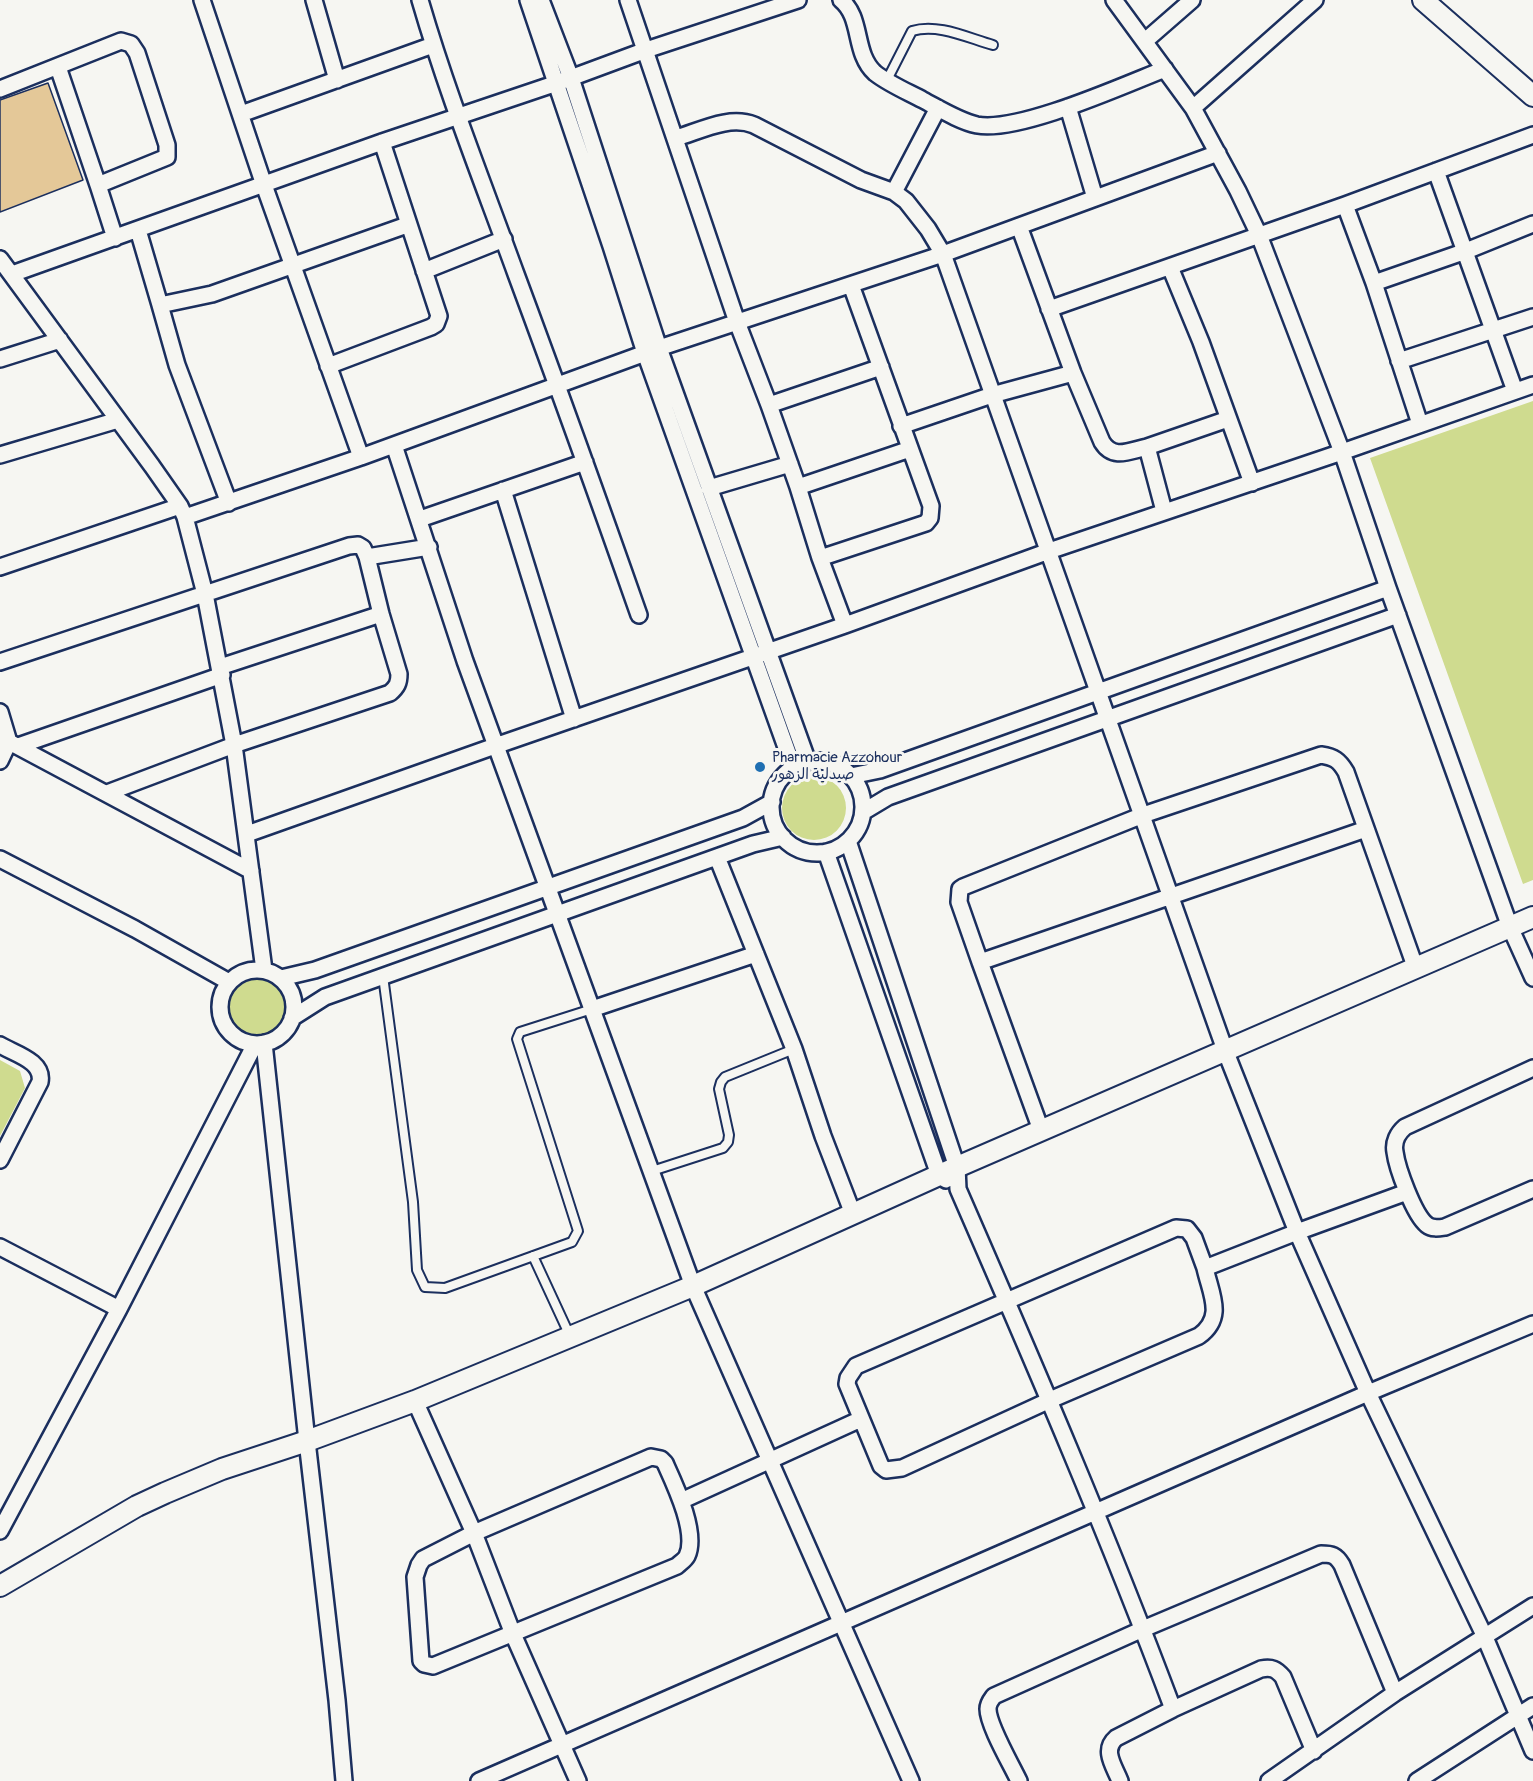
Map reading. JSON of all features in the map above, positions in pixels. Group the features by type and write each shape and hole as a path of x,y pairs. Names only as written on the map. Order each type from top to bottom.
{"main road":[{"path":"1423,0 1533,96"},
{"path":"0,1586 137,1506 165,1493 222,1469 416,1401 693,1286 1041,1130 1533,917"}],"street":[{"path":"202,0 264,185 361,457"},
{"path":"314,0 337,80"},
{"path":"420,0 458,117 557,384 639,615"},
{"path":"528,0 564,81"},
{"path":"541,0 564,81 652,351 761,653 808,762"},
{"path":"628,0 737,322 769,405 845,625"},
{"path":"264,970 247,834 221,671 205,594 183,512 4,266 115,238 382,142 564,81 646,50 798,0"},
{"path":"840,0 847,5 852,14 863,56 876,74 938,108 978,126 1014,123 1068,107 1165,69"},
{"path":"1114,0 1193,108 1259,235 1342,452 1388,588 1510,927 1533,978"},
{"path":"1145,42 1192,0"},
{"path":"1193,108 1315,0"},
{"path":"0,90 121,41 131,44 137,53 167,145 167,157 98,185"},
{"path":"241,114 433,45"},
{"path":"58,67 115,238"},
{"path":"1068,107 1095,198"},
{"path":"894,192 938,108"},
{"path":"676,138 729,122 747,122 861,180 894,192 906,201 928,229 943,254 1225,1050 1297,1232 1368,1393 1485,1635 1533,1751"},
{"path":"1048,309 1345,205 1533,135"},
{"path":"328,366 431,327 436,324 439,316 382,142"},
{"path":"0,567 183,512 229,502 361,457 652,351 943,254 1218,153"},
{"path":"1436,171 1515,392"},
{"path":"1345,205 1374,283 1420,424"},
{"path":"1374,283 1466,251 1533,224"},
{"path":"160,305 212,294 408,225"},
{"path":"1019,226 1048,309 1106,449 1121,452 1147,447 1228,419"},
{"path":"138,230 177,365 229,502"},
{"path":"424,271 504,239"},
{"path":"1170,267 1252,483"},
{"path":"820,558 926,524 930,518 931,506 851,285"},
{"path":"1400,361 1533,316"},
{"path":"0,359 60,340"},
{"path":"652,351 709,488 761,653 793,767"},
{"path":"769,405 881,367"},
{"path":"901,426 992,395 1073,373"},
{"path":"247,834 845,625 1049,551 1533,385"},
{"path":"0,455 118,420"},
{"path":"394,445 495,746 549,888 693,1286 911,1781"},
{"path":"1147,447 1164,511"},
{"path":"798,487 910,449"},
{"path":"420,519 585,462"},
{"path":"709,488 790,464"},
{"path":"503,490 574,719"},
{"path":"0,662 349,546 358,545 363,548 399,674 396,688 390,693 234,745 107,793"},
{"path":"367,557 429,547"},
{"path":"851,776 880,771 1388,588"},
{"path":"9,742 221,671 381,614"},
{"path":"863,812 888,797 1398,615"},
{"path":"0,712 9,742 0,761"},
{"path":"9,742 251,871"},
{"path":"1041,1130 959,902 960,889 1143,815 1321,754 1341,762 1416,969"},
{"path":"824,761 839,766 851,776 863,799 860,823 848,841 826,852 810,852 795,847 783,837 774,821 771,802 775,788 793,767 808,762 824,761"},
{"path":"281,978 315,970 549,888 743,818 771,802"},
{"path":"980,962 1366,829"},
{"path":"292,1018 325,997 753,844 783,837"},
{"path":"848,841 948,1171"},
{"path":"826,852 948,1171 1050,1400 1173,1709"},
{"path":"717,857 794,1049 823,1136 853,1214"},
{"path":"0,860 230,981"},
{"path":"592,1009 756,954"},
{"path":"251,970 264,970 281,978 288,986 293,996 292,1018 286,1030 277,1038 260,1043 243,1041 225,1026 220,1003 223,992 230,981 239,974 251,970"},
{"path":"0,1531 260,1043"},
{"path":"260,1043 337,1700 344,1781"},
{"path":"0,1045 34,1064 40,1070 41,1076 0,1160"},
{"path":"1533,1068 1405,1128 1399,1132 1395,1151 1407,1192 1421,1219 1428,1226 1445,1227 1533,1189"},
{"path":"1205,1268 1407,1192"},
{"path":"1176,1228 1187,1229 1194,1238 1205,1268 1216,1312 1210,1328 1199,1336 893,1470 886,1470 881,1466 847,1384 856,1366 1006,1300 1176,1228"},
{"path":"0,1247 119,1309"},
{"path":"480,1781 1368,1393 1533,1324"},
{"path":"416,1401 474,1533 513,1634 578,1781"},
{"path":"681,1501 861,1419"},
{"path":"651,1457 661,1459 665,1463 681,1501 690,1539 686,1557 677,1566 433,1666 424,1664 421,1661 416,1571 423,1560 474,1533 651,1457"},
{"path":"1018,1781 988,1710 994,1696 1143,1629 1321,1554 1336,1556 1342,1565 1395,1693"},
{"path":"1269,1781 1395,1693 1533,1606"},
{"path":"1120,1781 1108,1754 1111,1743 1116,1738 1261,1669 1277,1670 1283,1677 1314,1751"},
{"path":"1417,1781 1533,1706"}],"lane":[{"path":"886,80 912,31 924,27 993,45"},
{"path":"383,976 413,1202 417,1270 425,1287 445,1288 572,1242 578,1231 517,1039 520,1032 592,1009"},
{"path":"652,1171 723,1148 728,1142 729,1135 719,1089 721,1082 725,1077 794,1049"},
{"path":"533,1256 571,1337"}],"green space":[{"path":"1533,401 1533,880 1523,884 1370,458"},
{"path":"814,776 832,781 837,785 841,790 846,808 841,826 837,831 832,835 814,840 796,835 791,831 787,826 782,808 787,790 791,785 796,781"},
{"path":"262,974 280,983 287,994 289,1007 287,1020 280,1031 269,1038 250,1040 232,1031 225,1020 223,1001 232,983 243,976"},
{"path":"0,1060 20,1071 25,1088 0,1136"}],"building":[{"path":"48,83 83,180 0,212 0,100"}],"place":[{"name":"Pharmacie Azzohour صيدلية الزهور","path":"760,767"}]}
